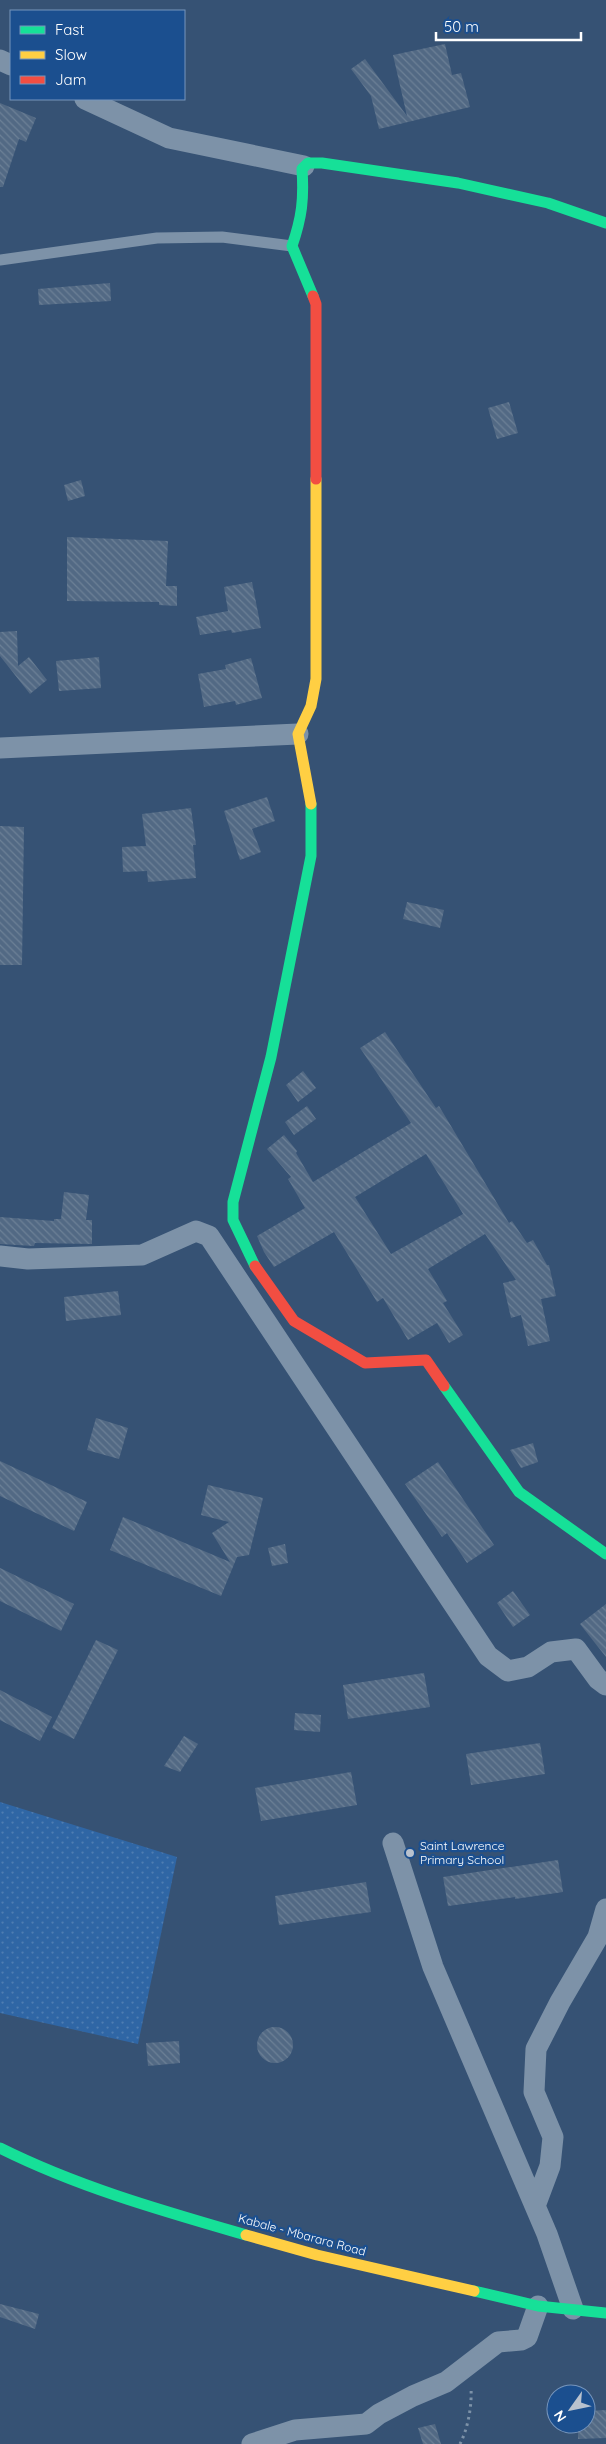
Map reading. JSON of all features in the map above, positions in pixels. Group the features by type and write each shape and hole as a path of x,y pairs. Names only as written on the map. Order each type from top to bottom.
{"street":[{"path":"87,100 169,138 304,166 322,163 458,184 548,203 606,223"},
{"path":"304,166 301,181 304,201 300,224 292,246 316,304 318,387 315,690 310,717 298,734 310,788 314,829 312,856 271,1057 233,1202 233,1220 240,1241 250,1260 294,1321 365,1364 426,1360 519,1492 606,1554"},
{"path":"0,748 298,734"},
{"path":"0,1256 28,1259 142,1255 196,1231 209,1236 488,1656 508,1670 528,1667 551,1652 576,1649 598,1679 606,1685"},
{"path":"393,1843 434,1967 535,2206 573,2309"},
{"path":"535,2206 550,2166 553,2137 534,2092 536,2049 560,2002 598,1937 606,1909"},
{"name":"Kabale - Mbarara Road","path":"0,2148 26,2160 151,2207 317,2255 538,2306 606,2313"},
{"path":"252,2444 295,2430 366,2424 379,2414 446,2382 498,2342 521,2340 527,2337 538,2306"}],"lane":[{"path":"0,260 157,238 222,237 292,246"}],"path":[{"path":"460,2444 472,2400 470,2365"}],"shaded area":[{"path":"0,1802 177,1857 138,2044 0,2013"}],"building":[{"path":"445,44 452,75 461,73 470,107 379,129 371,96 351,69 365,59 407,116 393,55"},
{"path":"0,103 36,118 26,142 19,139 3,187 0,187"},
{"path":"110,283 111,301 39,305 38,289"},
{"path":"509,402 518,433 497,439 488,408"},
{"path":"81,480 85,496 68,501 64,485"},
{"path":"67,537 168,541 166,586 177,586 177,606 159,605 159,602 67,601"},
{"path":"252,582 261,628 232,633 231,630 200,635 196,617 228,611 224,587"},
{"path":"17,631 18,666 29,657 47,680 30,694 0,656 0,632"},
{"path":"99,657 101,688 59,691 56,661"},
{"path":"251,658 262,698 236,705 235,701 204,707 198,674 226,669 225,665"},
{"path":"267,797 275,821 252,829 261,852 240,860 224,811"},
{"path":"191,808 196,845 193,845 196,878 148,882 147,871 123,872 122,847 146,846 142,814"},
{"path":"0,826 24,827 22,965 0,965"},
{"path":"407,902 444,910 440,928 403,919"},
{"path":"385,1032 436,1108 439,1106 509,1223 512,1221 527,1243 533,1240 547,1265 549,1265 556,1296 541,1299 550,1341 528,1346 521,1315 511,1318 503,1283 516,1280 485,1234 428,1269 447,1301 443,1303 463,1335 449,1343 437,1323 408,1340 383,1298 377,1302 334,1232 274,1267 264,1252 257,1236 305,1208 288,1179 291,1177 267,1149 284,1135 297,1151 296,1153 313,1182 411,1123 360,1048","holes":["426,1154 463,1214 391,1254 355,1197"]},
{"path":"303,1071 316,1088 298,1102 286,1085"},
{"path":"307,1106 316,1119 294,1135 285,1122"},
{"path":"64,1192 89,1195 86,1220 92,1220 92,1244 35,1243 34,1246 0,1244 0,1217 54,1221 54,1219 61,1219"},
{"path":"118,1291 121,1315 66,1321 64,1297"},
{"path":"96,1418 128,1428 119,1459 87,1450"},
{"path":"533,1443 538,1462 521,1468 510,1450"},
{"path":"0,1461 87,1502 74,1531 0,1496"},
{"path":"438,1462 494,1545 467,1563 447,1533 442,1537 405,1484"},
{"path":"208,1485 263,1498 249,1555 237,1557 221,1596 110,1550 123,1517 230,1562 212,1533 229,1522 201,1515"},
{"path":"285,1544 288,1563 272,1566 268,1548"},
{"path":"0,1568 74,1604 61,1631 0,1601"},
{"path":"513,1591 530,1615 513,1627 497,1603"},
{"path":"606,1604 606,1657 580,1624"},
{"path":"96,1640 118,1650 74,1739 52,1728"},
{"path":"424,1673 430,1707 348,1719 343,1685"},
{"path":"0,1690 52,1717 40,1741 0,1720"},
{"path":"295,1713 321,1715 320,1732 294,1730"},
{"path":"184,1736 198,1744 180,1772 164,1766"},
{"path":"540,1743 545,1774 471,1785 466,1754"},
{"path":"351,1772 357,1805 261,1821 255,1788"},
{"path":"558,1860 563,1892 448,1906 443,1877"},
{"path":"366,1882 371,1912 279,1925 275,1896"},
{"path":"275,2027 287,2033 293,2045 287,2057 275,2063 263,2057 257,2045 263,2033"},
{"path":"179,2041 180,2063 148,2066 146,2043"},
{"path":"0,2304 39,2314 35,2329 0,2317"},
{"path":"596,2410 606,2410 606,2438 578,2439 578,2434 596,2434"},
{"path":"435,2424 441,2444 423,2444 418,2428"}],"traffic: fast":[{"path":"313,296 292,246 302,208 302,169 308,163 322,163 458,183 548,203 606,223"},
{"path":"255,1266 233,1220 233,1202 271,1057 311,856 311,804"},
{"path":"444,1386 519,1492 606,1554"},
{"path":"0,2148 60,2175 90,2186 246,2235"},
{"path":"474,2291 538,2306 606,2313"}],"traffic: slow":[{"path":"311,804 298,734 311,706 316,679 316,479"},
{"path":"246,2235 317,2255 474,2291"}],"traffic: jam":[{"path":"313,296 316,304 316,479"},
{"path":"255,1266 294,1321 365,1363 426,1360 444,1386"}],"place":[{"name":"Saint Lawrence Primary School","path":"410,1853"}]}
